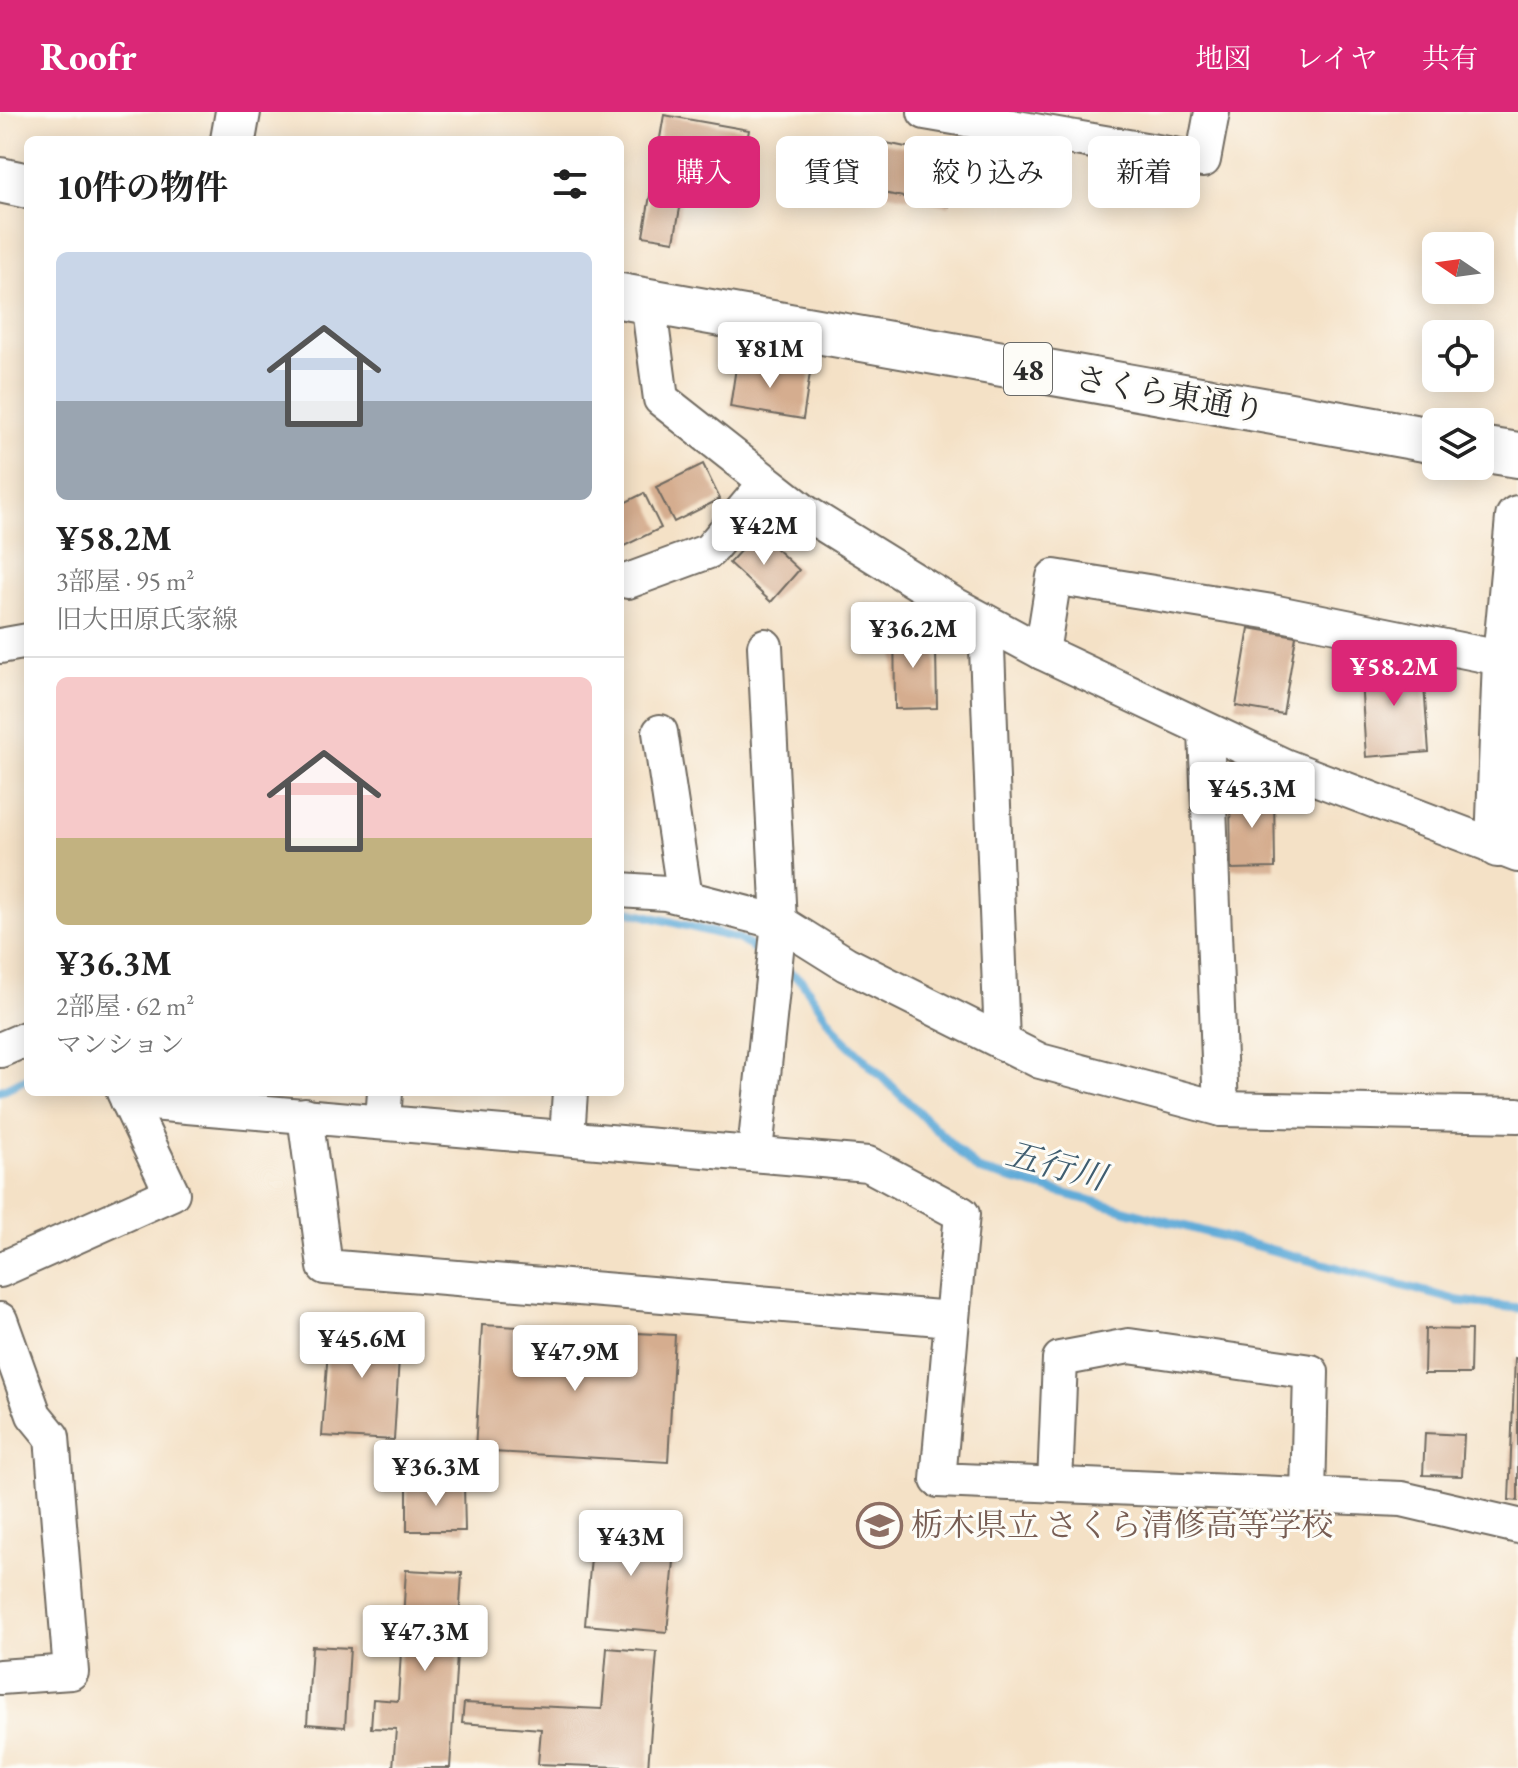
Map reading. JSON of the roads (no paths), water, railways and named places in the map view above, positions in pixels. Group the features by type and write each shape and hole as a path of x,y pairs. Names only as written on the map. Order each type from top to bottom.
{"main road":[{"path":"234,136 238,112"},
{"path":"0,180 24,185"},
{"name":"さくら東通り","path":"634,299 1422,439"},
{"path":"1494,451 1518,455"},
{"path":"1508,850 1505,659 1518,518"}],"street":[{"path":"925,112 1203,160 1212,112"},
{"path":"634,299 661,399 806,513 986,622 1206,731 1284,766 1508,850"},
{"path":"628,581 709,551 766,483"},
{"path":"1042,652 1054,577 1272,612 1505,659"},
{"path":"986,622 1002,1042"},
{"path":"0,646 24,642"},
{"path":"755,1152 779,922 765,646"},
{"path":"1206,731 1221,1109"},
{"path":"660,732 685,898"},
{"path":"624,890 685,898 779,922 846,964 1040,1061 1221,1109 1518,1115"},
{"path":"0,1050 24,1040"},
{"path":"126,1096 305,1115 384,1107 567,1137 868,1164 962,1214 938,1480 1402,1499 1518,1526"},
{"path":"0,1270 172,1193 126,1096"},
{"path":"567,1137 570,1096"},
{"path":"305,1115 325,1267 952,1319"},
{"path":"0,1320 34,1415 52,1437 71,1672 0,1677"},
{"path":"1055,1485 1060,1359 1129,1346 1311,1372 1308,1495"}],"waterway":[{"name":"五行川","path":"624,910 739,939 767,957"},
{"name":"五行川","path":"783,968 802,981 840,1036 978,1170 1459,1301 1518,1308"},
{"name":"五行川","path":"0,1091 24,1080"}],"place":[{"name":"栃木県立 さくら清修高等学校","path":"880,1525"}]}
